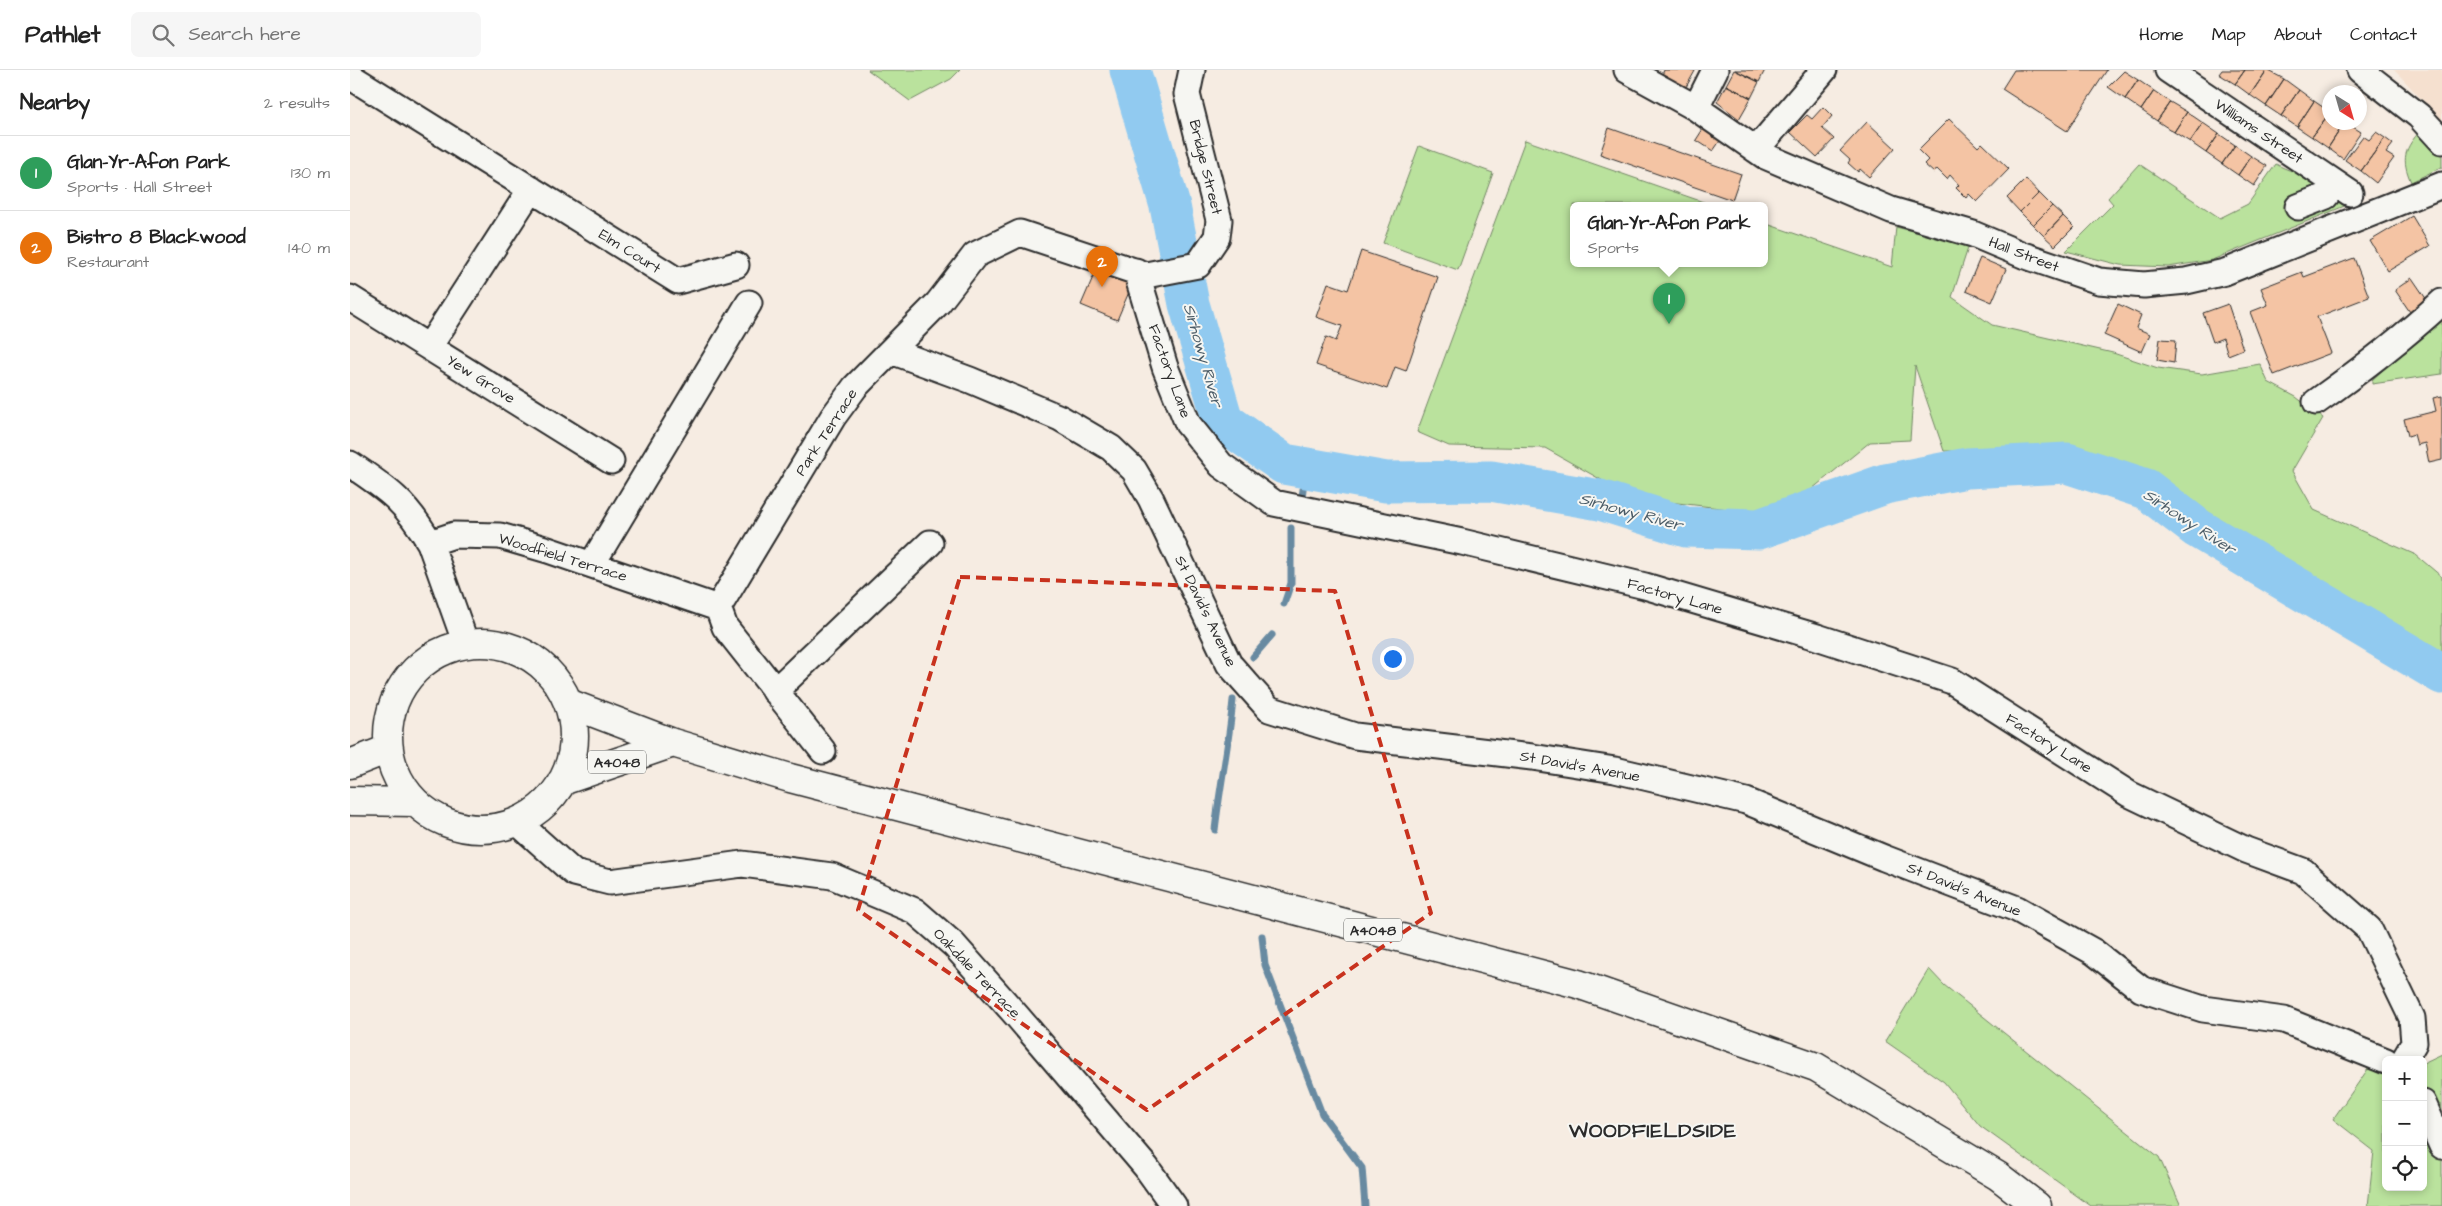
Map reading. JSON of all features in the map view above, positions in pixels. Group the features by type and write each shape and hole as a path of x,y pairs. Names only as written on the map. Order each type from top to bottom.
{"main road":[{"path":"466,644 498,644 528,655 552,675 568,703 573,722 574,743 570,762 562,781 550,798 535,812 517,822 499,827 463,828 429,814 415,802 402,786 393,768 388,749 389,717 394,702 406,681 422,663 436,654 466,644"},
{"name":"A4048","path":"568,703 672,743 790,778 1578,984 1816,1067 1998,1176 2037,1206"},
{"name":"A4048","path":"562,781 672,743"},
{"path":"350,764 388,749"},
{"path":"350,801 415,802"}],"street":[{"name":"Bridge Street","path":"1141,273 1198,265 1217,237 1219,220 1187,94 1192,70"},
{"name":"Hall Street","path":"1627,70 1696,108 1765,156 1891,210 1973,234 2023,255 2099,281 2144,285 2186,281 2225,272 2442,185"},
{"path":"1696,108 1715,70"},
{"path":"1756,150 1824,70"},
{"name":"Williams Street","path":"2168,70 2342,188 2298,207"},
{"path":"2360,70 2419,116 2442,141"},
{"name":"Elm Court","path":"356,80 678,281 736,265"},
{"path":"428,347 531,189"},
{"name":"Park Terrace","path":"718,608 833,417 855,388 938,303 975,255 1020,233 1141,273"},
{"name":"Factory Lane","path":"1141,273 1165,367 1188,424 1221,465 1274,503 1462,542 1645,586 1817,637 1952,681 2129,794 2246,850 2303,871 2369,929 2412,1018 2414,1043 2406,1056"},
{"name":"Yew Grove","path":"350,298 611,460"},
{"path":"2316,402 2367,366 2413,329 2442,302"},
{"path":"592,564 749,304"},
{"name":"St David's Avenue","path":"891,351 970,380 1060,418 1086,431 1111,448 1134,470 1151,499 1229,664 1269,709 1355,736 1532,757 1615,770 1746,801 1884,858 2017,909 2094,952 2141,989 2203,1009 2284,1020 2382,1060"},
{"path":"350,464 391,491 411,514 430,544 466,644"},
{"name":"Woodfield Terrace","path":"430,544 454,535 500,536 592,564 718,608"},
{"path":"775,691 930,543"},
{"path":"718,608 725,627 822,751"},
{"name":"Oakdale Terrace","path":"517,822 574,873 610,882 742,864 832,876 914,912 954,945 1011,1008 1146,1166 1174,1206"},
{"path":"2427,1113 2442,1146"}],"highlighted area":[{"path":"960,577 1335,591 1431,913 1147,1110 858,910"}],"shaded area":[{"path":"2394,70 2442,70 2442,121 2400,76"}],"green space":[{"path":"868,70 960,70 951,79 910,101"},
{"path":"2421,130 2442,151 2442,167 2411,182 2405,160 2411,143"},
{"path":"1525,140 1703,202 1570,202 1570,267 1768,267 1768,224 1892,267 1896,227 1969,245 1952,297 1992,325 2113,353 2158,368 2202,374 2260,364 2268,382 2296,397 2323,418 2292,471 2314,510 2416,555 2442,577 2442,653 2165,486 2079,452 1944,451 1915,366 1910,440 1870,442 1780,515 1669,502 1614,487 1545,448 1449,446 1417,432"},
{"path":"1419,146 1493,173 1458,270 1383,243"},
{"path":"2139,164 2220,218 2248,204 2276,164 2313,179 2316,186 2313,193 2338,199 2347,205 2212,260 2168,267 2120,265 2066,251 2113,204 2108,198"},
{"path":"2442,315 2442,374 2372,384 2372,380"},
{"path":"1929,969 1944,985 2159,1157 2181,1206 2091,1206 1980,1126 1944,1082 1885,1041"},
{"path":"2442,1054 2442,1206 2368,1206 2374,1151 2333,1119 2368,1069 2382,1070 2382,1191 2427,1191 2427,1061"}],"building":[{"path":"1664,70 1695,71 1686,87 1662,75"},
{"path":"1734,70 1759,82 1751,98 1726,85"},
{"path":"1735,70 1765,70 1759,82"},
{"path":"2014,70 2107,70 2067,131 2002,89"},
{"path":"2222,70 2245,70 2235,84 2219,74"},
{"path":"2245,70 2267,70 2250,95 2235,84"},
{"path":"2267,70 2284,79 2266,106 2250,95"},
{"path":"2124,71 2138,80 2125,99 2108,87"},
{"path":"2284,79 2299,90 2281,116 2266,106"},
{"path":"2138,80 2154,91 2141,110 2125,99"},
{"path":"1726,85 1751,98 1739,119 1717,102"},
{"path":"2299,90 2314,101 2297,127 2281,116"},
{"path":"2154,91 2170,102 2157,121 2141,110"},
{"path":"2314,101 2322,106 2322,123 2312,137 2297,127"},
{"path":"2170,102 2187,112 2174,132 2157,121"},
{"path":"1823,107 1832,116 1822,128 1834,139 1817,157 1790,132 1807,115 1812,119"},
{"path":"2187,112 2203,123 2190,142 2174,132"},
{"path":"1949,119 1978,147 1982,143 2009,169 1977,202 1969,194 1966,198 1956,188 1959,185 1950,175 1947,179 1937,169 1934,173 1924,164 1928,160 1918,150"},
{"path":"1867,122 1895,148 1869,177 1860,169 1858,172 1848,163 1850,160 1840,151"},
{"path":"2203,123 2219,134 2206,153 2190,142"},
{"path":"2322,123 2322,130 2340,130 2328,148 2312,137"},
{"path":"1609,128 1741,174 1732,200 1600,154"},
{"path":"1703,129 1720,141 1713,151 1696,140"},
{"path":"2340,130 2358,130 2361,132 2343,159 2328,148"},
{"path":"2376,132 2385,138 2361,171 2345,160 2363,136 2369,140"},
{"path":"2219,134 2235,145 2222,164 2206,153"},
{"path":"2385,138 2393,144 2386,153 2394,158 2376,183 2361,171"},
{"path":"2235,145 2251,156 2238,175 2222,164"},
{"path":"2251,156 2267,166 2254,186 2238,175"},
{"path":"2026,179 2039,193 2020,212 2007,198"},
{"path":"2039,193 2052,206 2033,225 2020,212"},
{"path":"2052,206 2063,216 2044,236 2033,225"},
{"path":"2063,216 2074,227 2055,246 2044,236"},
{"path":"2412,216 2430,246 2388,271 2370,241"},
{"path":"1361,251 1438,277 1406,371 1395,367 1387,389 1316,365 1326,337 1336,341 1342,326 1316,317 1328,283 1348,290"},
{"path":"1980,258 2006,269 1992,302 1966,291"},
{"path":"2354,258 2369,297 2317,317 2331,353 2274,375 2250,312 2268,305 2261,288 2302,272 2304,277"},
{"path":"1096,270 1132,285 1117,320 1081,305"},
{"path":"2412,278 2427,300 2410,312 2395,290"},
{"path":"2118,304 2141,315 2136,328 2150,334 2142,352 2104,335"},
{"path":"2228,304 2243,349 2228,355 2223,338 2213,342 2203,313"},
{"path":"2160,339 2176,340 2174,363 2157,360"},
{"path":"2442,396 2442,460 2429,463 2425,443 2417,445 2414,434 2408,436 2404,419 2436,411 2433,398"}],"waterway":[{"name":"Sirhowy River","path":"1130,70 1170,206 1189,304 1223,421 1284,464 1386,482 1491,481 1600,500 1686,527 1759,529 1885,484 1967,468 2067,463 2146,489 2197,528 2442,674"},
{"path":"1302,497 1306,467"},
{"path":"1284,604 1291,583 1291,528"},
{"path":"1253,657 1272,635"},
{"path":"1215,830 1233,700"},
{"path":"1262,936 1265,965 1322,1114 1362,1168 1365,1206"}],"place":[{"name":"Bistro 8 Blackwood","path":"1102,287"},
{"name":"Glan-Yr-Afon Park","path":"1669,324"}],"district":[{"name":"WOODFIELDSIDE","path":"1653,1130"}]}
